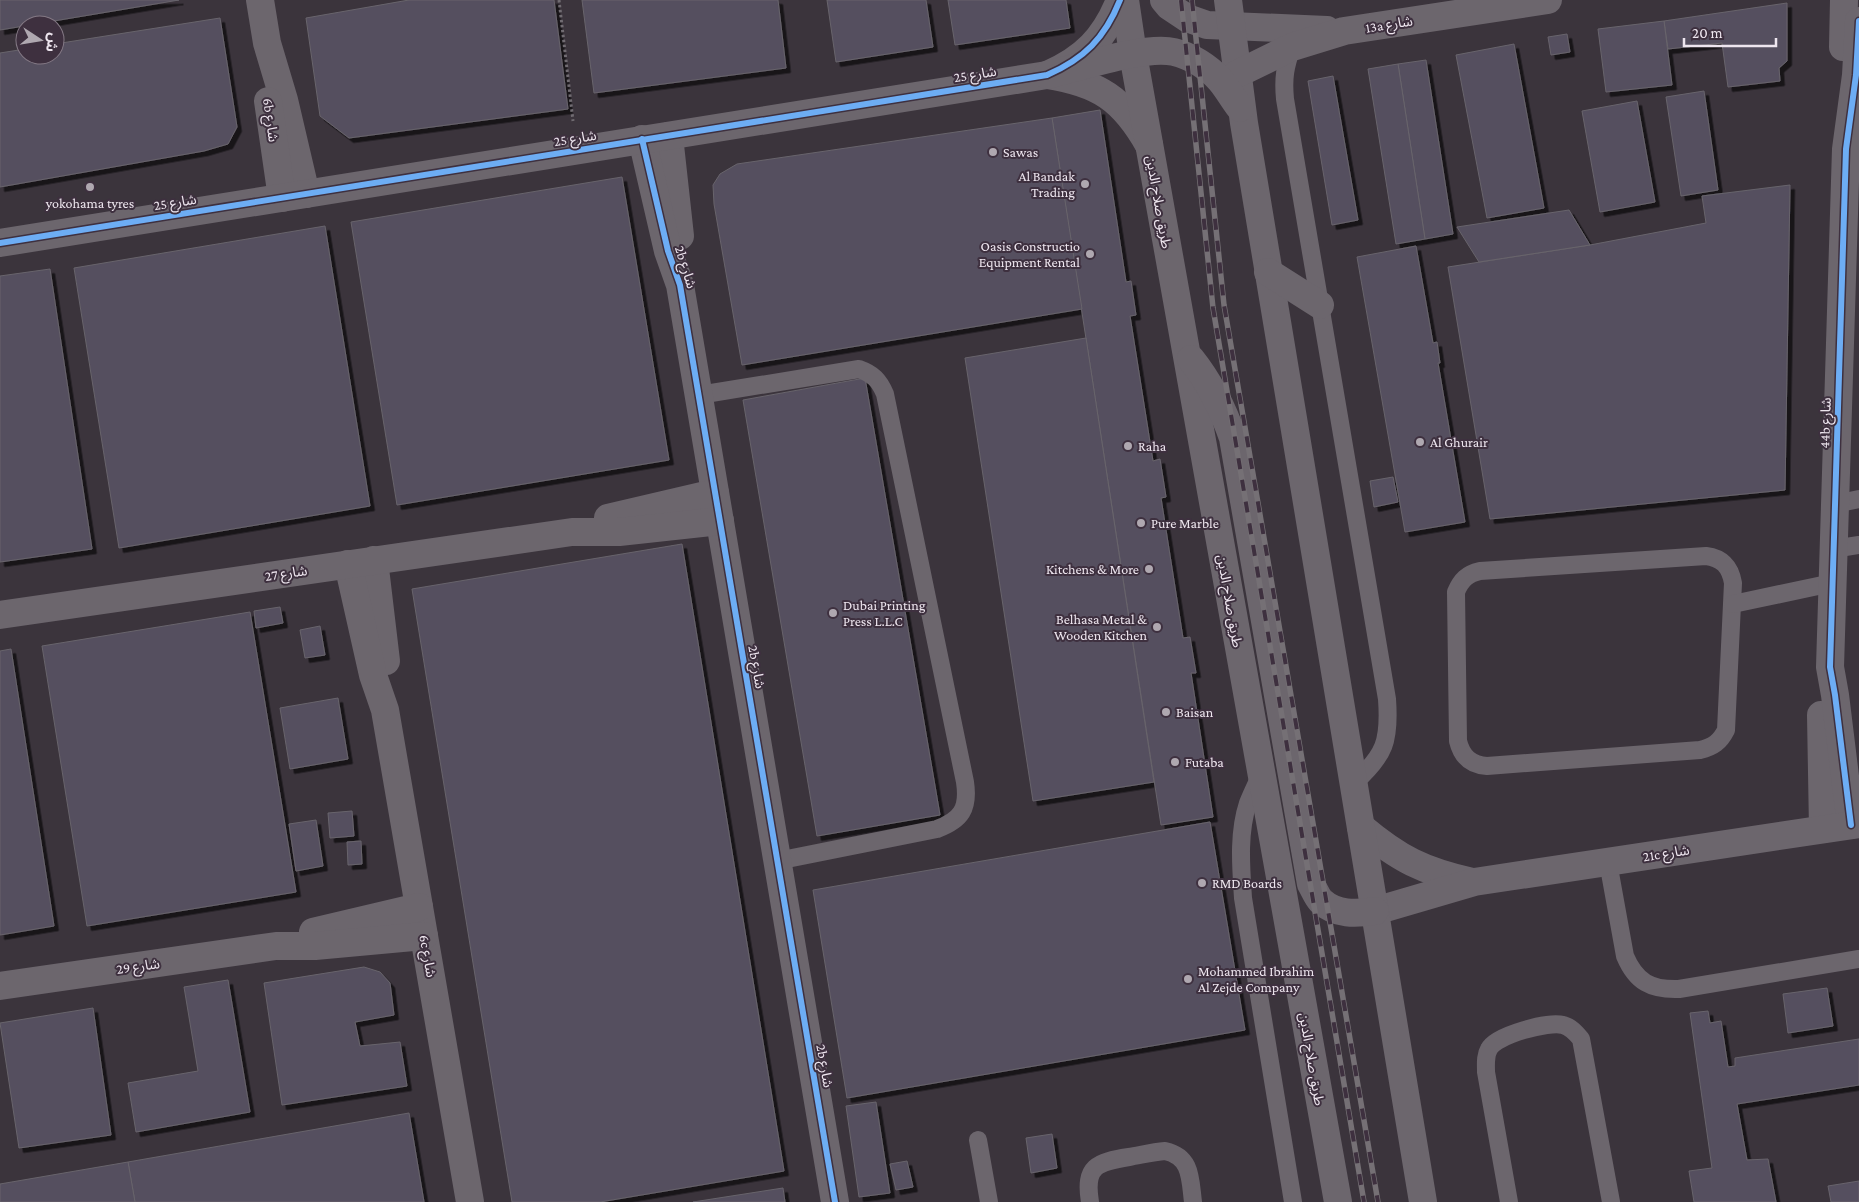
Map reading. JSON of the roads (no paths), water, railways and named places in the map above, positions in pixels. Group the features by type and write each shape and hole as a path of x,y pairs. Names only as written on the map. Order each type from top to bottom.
{"street":[{"name":"6b شارع","path":"260,0 267,43 264,63 265,83 294,196"},
{"name":"شارع 25","path":"0,243 1047,75 1068,66 1086,52 1101,36 1120,0"},
{"name":"طريق صلاح الدين","path":"1125,0 1149,145 1338,1202"},
{"path":"1164,0 1186,18 1207,25 1229,12 1344,30"},
{"name":"13a شارع","path":"1237,74 1292,47 1344,30 1548,0"},
{"name":"44b شارع","path":"1844,0 1843,74 1850,165"},
{"path":"1229,12 1242,111 1268,272 1423,1202"},
{"name":"44b شارع","path":"1855,825 1830,667 1832,583 1846,547 1850,331 1850,165 1859,21"},
{"path":"1047,75 1133,54 1155,51 1174,52 1191,58 1220,80 1242,111"},
{"name":"شارع 25","path":"1047,75 1073,79 1097,89 1111,98 1136,122 1149,145"},
{"name":"2b شارع","path":"668,136 681,248 680,285"},
{"name":"2b شارع","path":"642,140 668,250 680,285 835,1202"},
{"path":"1268,272 1320,305"},
{"name":"21c شارع","path":"1186,352 1206,378 1222,407 1233,438 1311,884 1321,900 1337,911 1356,914 1375,911 1474,882 1855,825"},
{"name":"شارع 27","path":"572,532 607,519 716,493"},
{"name":"شارع 27","path":"0,615 572,532 619,532 720,521"},
{"name":"6c شارع","path":"361,562 387,672 385,710 470,1202"},
{"name":"44b شارع","path":"1824,829 1821,711 1822,696 1830,667"},
{"name":"21c شارع","path":"1360,827 1385,847 1412,864 1443,875 1474,882"},
{"name":"شارع 29","path":"276,946 312,932 419,907"},
{"name":"شارع 29","path":"0,986 276,946 315,946 424,936"}],"lane":[{"path":"1292,47 1285,66 1285,99 1387,699 1389,724 1384,747 1372,767 1354,783"},
{"path":"699,395 859,369 871,373 880,382 885,394 965,782 967,798 962,812 951,823 936,829 777,861"},
{"path":"1706,556 1722,560 1728,566 1732,574 1733,604 1726,730 1716,744 1700,750 1488,766 1471,762 1460,749 1458,741 1456,592 1459,584 1472,573 1488,570 1706,556"},
{"path":"1733,604 1832,583"},
{"path":"1261,773 1248,804 1242,835 1242,890 1293,1202"},
{"path":"1608,862 1625,956 1631,969 1640,979 1652,986 1665,989 1679,988 1859,959"},
{"path":"1509,1202 1485,1060 1489,1048 1497,1040 1507,1035 1550,1025 1562,1025 1574,1030 1581,1039 1611,1202"},
{"path":"978,1140 989,1202"},
{"path":"1090,1202 1088,1182 1091,1174 1103,1162 1164,1151 1173,1153 1186,1164 1194,1202"}],"railway":[{"path":"1181,0 1213,308 1364,1202"},
{"path":"1192,0 1224,305 1378,1202"}],"place":[{"name":"Sawas","path":"993,152"},
{"name":"Al Bandak Trading","path":"1085,184"},
{"name":"yokohama tyres","path":"90,187"},
{"name":"Oasis Constructio Equipment Rental","path":"1090,254"},
{"name":"Al Ghurair","path":"1420,442"},
{"name":"Raha","path":"1128,446"},
{"name":"Pure Marble","path":"1141,523"},
{"name":"Kitchens & More","path":"1149,569"},
{"name":"Dubai Printing Press L.L.C","path":"833,613"},
{"name":"Belhasa Metal & Wooden Kitchen","path":"1157,627"},
{"name":"Baisan","path":"1166,712"},
{"name":"Futaba","path":"1175,762"},
{"name":"RMD Boards","path":"1202,883"},
{"name":"Mohammed Ibrahim Al Zejde Company","path":"1188,979"}]}
